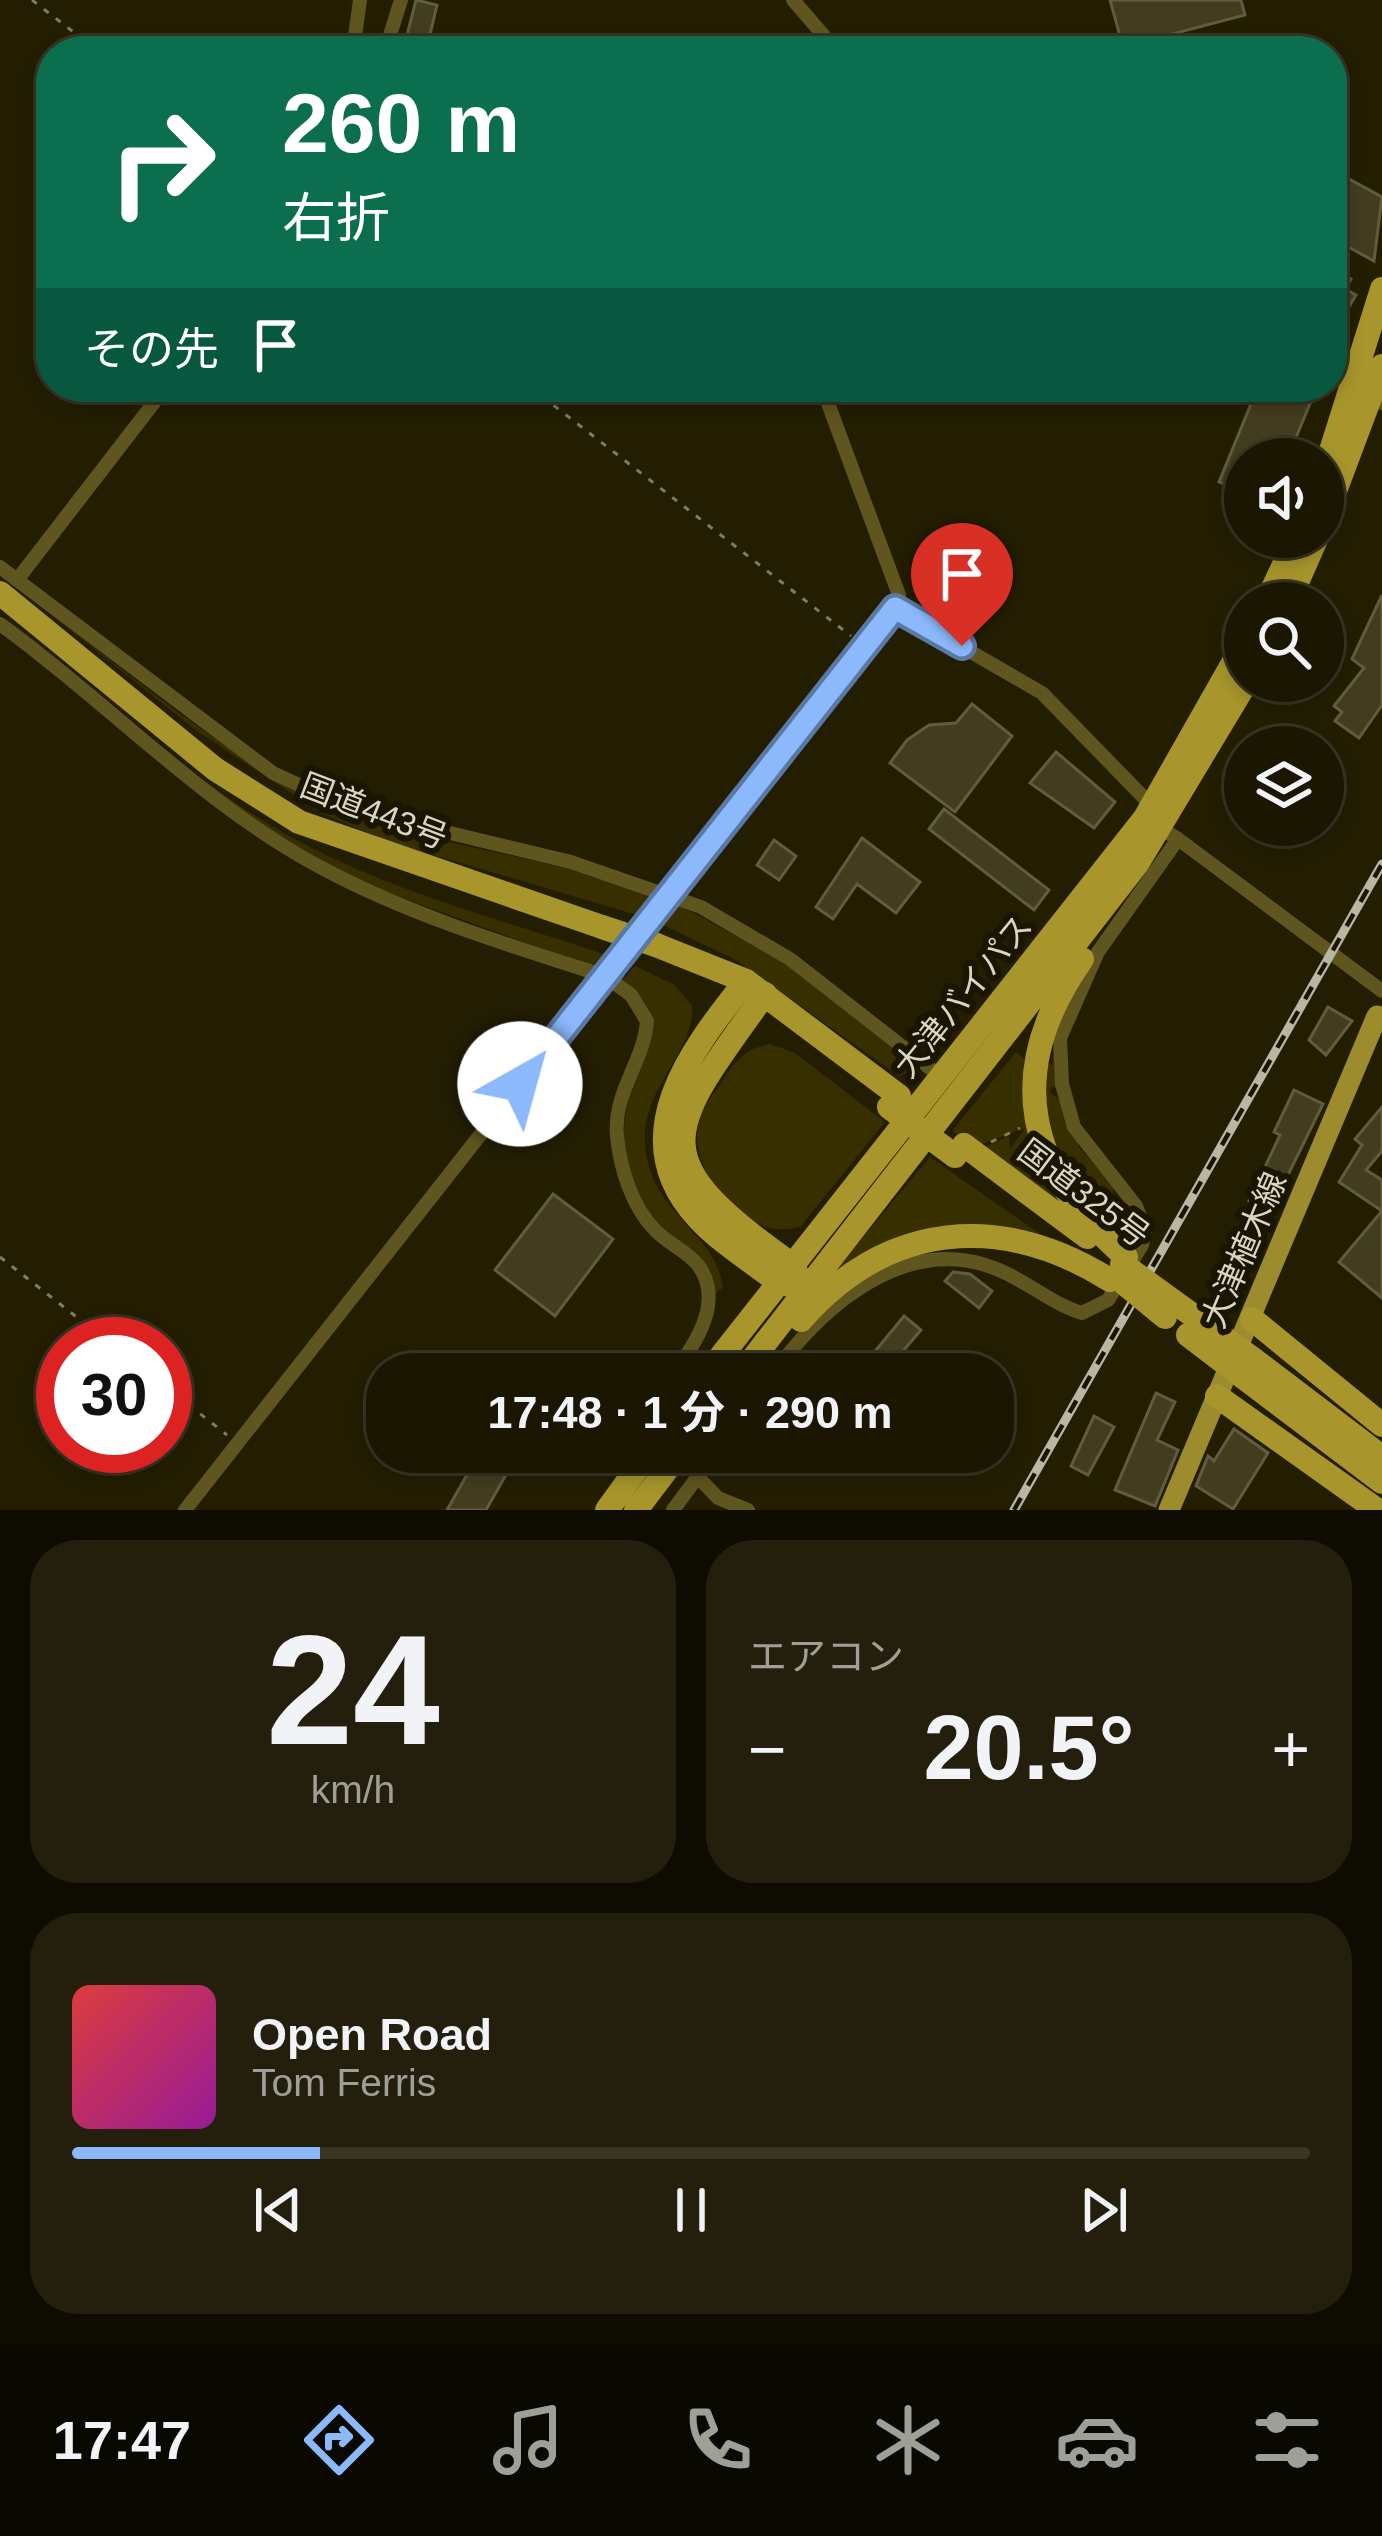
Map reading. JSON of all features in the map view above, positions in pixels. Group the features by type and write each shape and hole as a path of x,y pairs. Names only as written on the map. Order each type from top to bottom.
{"highway":[{"path":"1344,439 1369,395 1382,289"},
{"path":"1344,465 1382,365"},
{"name":"国道443号","path":"8,586 215,769 299,822 656,945 751,995"},
{"name":"大津バイパス","path":"723,1353 940,1076 1159,823 1224,686"},
{"name":"大津バイパス","path":"757,1353 1136,864 1234,702"},
{"path":"1118,1269 1075,1208 1040,1142 1032,1079 1052,1006 1126,895 1136,864"},
{"path":"751,995 686,1118 683,1144 689,1176 784,1273 807,1289"},
{"name":"国道325号","path":"751,995 966,1150 1248,1368 1382,1481"},
{"path":"773,1353 815,1304 854,1270 889,1249 926,1238 969,1234 1065,1252 1118,1269"},
{"path":"1252,1318 1382,1425"},
{"name":"国道325号","path":"1248,1368 1382,1457"},
{"path":"1217,1396 1377,1510"},
{"path":"607,1510 634,1473"},
{"path":"640,1509 665,1473"}],"main road":[{"name":"大津植木線","path":"1169,1510 1380,1018"}],"street":[{"path":"355,36 360,0"},
{"path":"390,36 401,0"},
{"path":"793,0 824,36"},
{"path":"8,586 154,402"},
{"path":"185,1510 895,608 898,595 827,402"},
{"path":"0,566 8,586 243,752 319,796 410,827 571,862 669,893 777,950 940,1076"},
{"path":"895,608 1042,693 1159,823 1382,991"},
{"path":"0,624 205,790 318,867 375,894 605,976 631,995 646,1021 620,1092 617,1132 625,1176 651,1226 697,1264 708,1292 706,1321 686,1353"},
{"path":"791,1353 834,1304 879,1276 950,1258 986,1265 1082,1313 1108,1300 1142,1245 1144,1229 1136,1206 1075,1127 1062,1084 1060,1038 1159,823"},
{"path":"673,1510 701,1473"},
{"path":"698,1477 718,1498 748,1510"}],"path":[{"path":"32,0 79,36"},
{"path":"549,402 863,645"},
{"path":"966,1150 1021,1128"},
{"path":"0,1257 77,1317"},
{"path":"192,1407 238,1444"}],"shaded area":[{"path":"25,594 213,737 293,786 373,821 614,881 653,894 656,901 644,917 390,842 323,814 197,731"},
{"path":"187,768 284,833 363,872 612,957 604,968 595,968 367,885 239,810"},
{"path":"675,903 786,963 919,1067 899,1076 736,960 661,924"},
{"path":"621,960 628,962 619,974 623,979 635,966 673,984 692,1005 686,1038 651,1106 645,1144 659,1189 718,1268 723,1288 715,1293 662,1231 631,1178 625,1118 649,1038 613,973"},
{"path":"770,1044 795,1053 885,1122 801,1226 782,1229 762,1226 727,1202 713,1184 697,1144 701,1113 731,1069 747,1053"},
{"path":"1054,1045 1058,1090 1052,1086 1050,1092 1061,1101 1079,1147 1113,1186 1112,1207 1086,1208 1047,1123 1046,1062 1052,1065"},
{"path":"1016,1052 1031,1064 1074,1218 978,1150 1009,1136 1010,1149 1025,1128 974,1147 952,1131"},
{"path":"930,1157 1044,1237 980,1230 817,1293"}],"building":[{"path":"416,0 437,5 430,36 407,36"},
{"path":"1110,0 1241,0 1245,15 1165,36 1120,36"},
{"path":"1347,178 1382,197 1374,261 1347,246"},
{"path":"1252,402 1311,402 1296,438 1237,438"},
{"path":"1382,595 1382,705 1359,738 1335,721 1342,712 1334,706 1344,702 1344,693 1364,668 1352,659"},
{"path":"972,704 1012,736 955,812 890,763 907,740 929,725 956,723"},
{"path":"1056,752 1115,802 1094,828 1030,783"},
{"path":"944,809 1049,890 1034,910 929,829"},
{"path":"862,838 920,882 896,913 857,884 833,919 816,907"},
{"path":"774,840 796,856 779,880 757,865"},
{"path":"1328,1007 1352,1021 1326,1055 1309,1040"},
{"path":"1294,1090 1323,1104 1241,1270 1223,1260 1253,1203 1249,1201 1280,1135 1274,1132"},
{"path":"1382,1107 1382,1151 1366,1170 1382,1180 1382,1211 1339,1182 1362,1145 1355,1139"},
{"path":"553,1194 613,1239 555,1316 495,1270"},
{"path":"1382,1211 1382,1298 1339,1262"},
{"path":"953,1272 970,1274 992,1291 979,1308 945,1281"},
{"path":"904,1316 921,1330 901,1353 876,1350"},
{"path":"1156,1393 1175,1402 1157,1440 1178,1450 1155,1506 1115,1490"},
{"path":"1094,1416 1114,1427 1088,1475 1071,1466"},
{"path":"1234,1429 1268,1453 1233,1509 1196,1486 1208,1456 1214,1461"},
{"path":"468,1473 507,1473 486,1510 447,1510"}],"waterway":[{"path":"649,934 674,899"},
{"path":"624,974 640,948"}],"railway":[{"path":"1014,1510 1382,864"}],"route":[{"path":"520,1084 895,608 962,646"}]}
